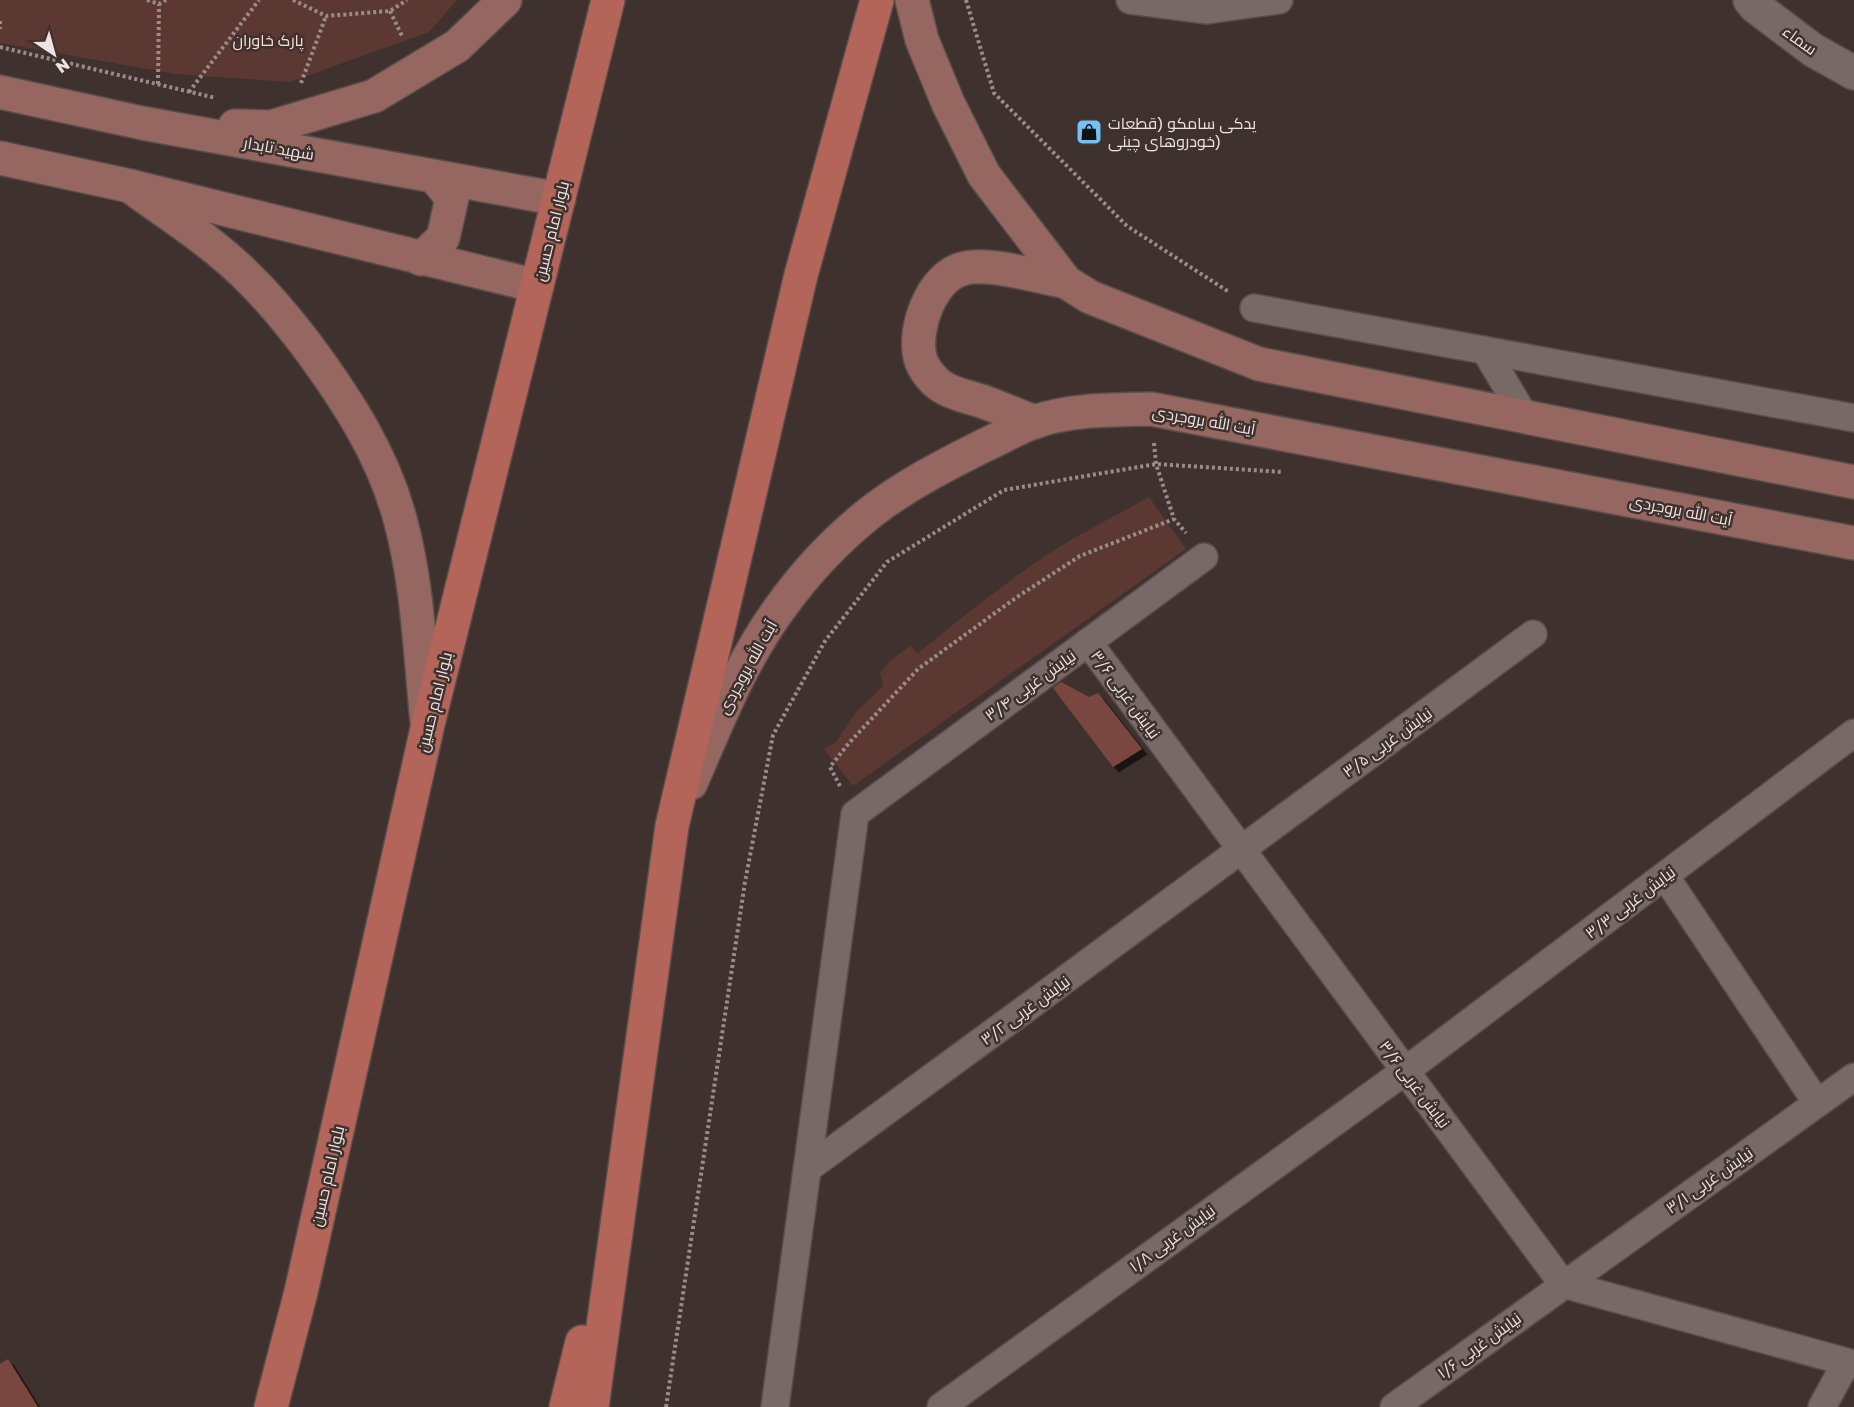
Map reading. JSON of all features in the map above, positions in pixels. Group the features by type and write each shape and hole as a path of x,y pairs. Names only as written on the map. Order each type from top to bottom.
{"main road":[{"path":"142,123 271,127 374,96 457,46 505,0"},
{"name":"بلوار امام حسین","path":"271,1407 301,1292 428,724 608,0"},
{"path":"592,1407 672,826 801,275 877,0"},
{"path":"912,0 922,40 948,103 984,175 1066,282 1090,297 1259,364 1854,482"},
{"name":"شهید تابدار","path":"0,92 142,123 559,199"},
{"path":"0,158 130,186 537,286"},
{"path":"421,259 443,238 452,198 435,177"},
{"path":"130,186 216,248 254,283 284,315 352,410 381,463 400,519 412,585 428,724"},
{"path":"1035,422 940,386 929,374 920,358 922,318 938,285 950,273 972,266 1066,282"},
{"name":"آیت الله بروجردی","path":"672,826 725,704 752,651 779,609 808,573 846,534 887,501 956,459 1035,422 1091,410 1152,409 1854,543"},
{"path":"566,1407 625,1167"}],"street":[{"path":"1130,0 1208,10 1279,0"},
{"name":"سماء","path":"1750,0 1813,50 1854,74"},
{"path":"1254,308 1854,418"},
{"path":"1485,350 1525,417"},
{"name":"نیایش غربی ۳/۴","path":"855,814 1204,557"},
{"name":"نیایش غربی ۳/۵","path":"1241,849 1533,634"},
{"name":"نیایش غربی ۳/۶","path":"1088,642 1563,1284"},
{"name":"نیایش غربی ۳/۳","path":"1405,1071 1854,733"},
{"path":"775,1407 855,814"},
{"name":"نیایش غربی ۳/۲","path":"807,1168 1042,999 1241,849"},
{"path":"1665,876 1817,1103"},
{"name":"نیایش غربی ۱/۸","path":"941,1407 1405,1071"},
{"name":"نیایش غربی ۳/۱","path":"1563,1284 1854,1077"},
{"path":"1563,1284 1850,1364 1822,1407"},
{"name":"نیایش غربی ۱/۶","path":"1394,1407 1563,1284"}],"path":[{"path":"147,0 159,4 166,0"},
{"path":"189,92 260,0"},
{"path":"293,0 326,16 390,11 407,0"},
{"path":"966,0 994,93 1126,226 1254,308"},
{"path":"158,85 159,4"},
{"path":"390,11 403,39"},
{"path":"300,88 326,16"},
{"path":"0,21 0,28"},
{"path":"0,47 222,100"},
{"path":"1152,409 1156,464 1174,519 1204,557"},
{"path":"666,1407 745,882 773,735 825,641 887,562 1004,490 1156,464 1284,472"},
{"path":"855,814 830,767 849,743 918,669 1017,597 1080,556 1174,519"}],"green space":[{"name":"پارک خاوران","path":"0,0 457,0 429,32 290,82 175,74 0,43"},
{"path":"1149,497 1186,549 853,786 824,749 836,742 856,712 883,686 880,673 890,661 911,645 917,654 996,591 1045,556"}],"building":[{"path":"1061,682 1089,697 1098,693 1142,749 1113,767 1053,688"},
{"path":"8,1359 38,1407 0,1407 0,1364"}],"place":[{"name":"یدکی سامکو (قطعات خودروهای چینی)","path":"1089,132"}]}
